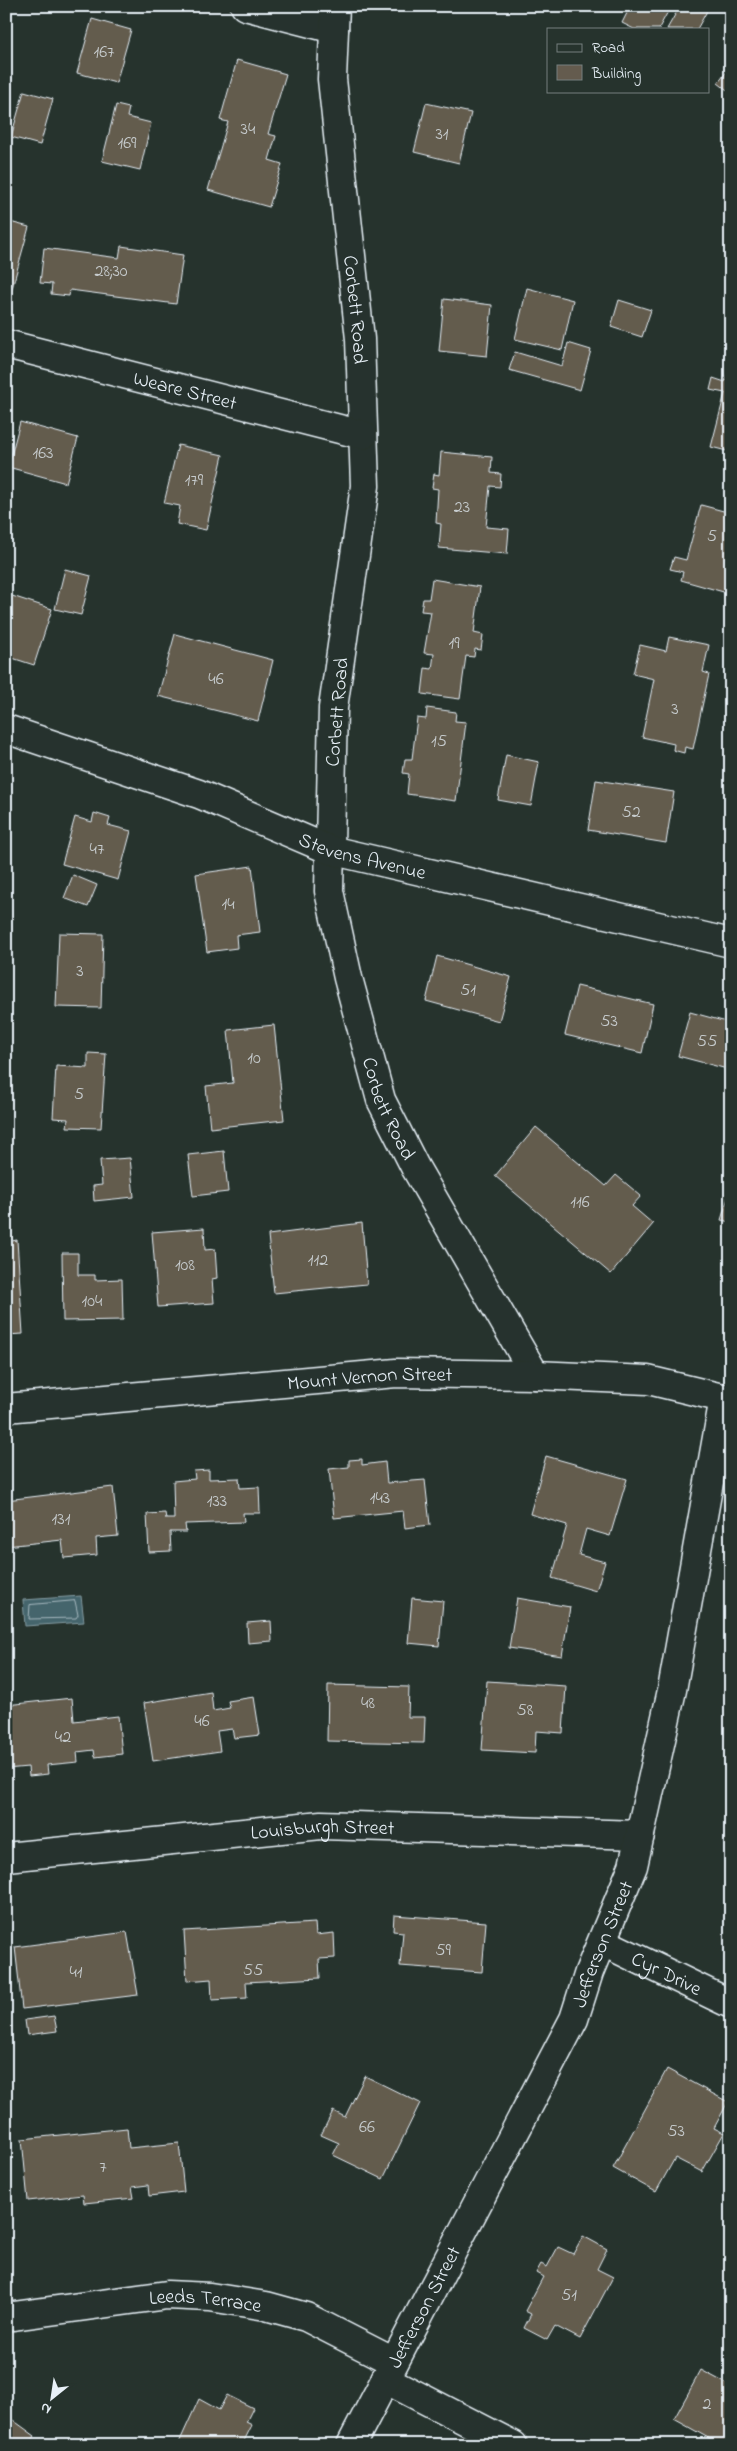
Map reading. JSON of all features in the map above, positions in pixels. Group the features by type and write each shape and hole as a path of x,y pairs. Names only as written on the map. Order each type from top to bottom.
{"street":[{"path":"245,6 335,17"},
{"name":"Corbett Road","path":"335,17 332,80 360,339 365,486 333,708 329,891 348,978 380,1100 415,1167 535,1375"},
{"name":"Weare Street","path":"6,344 363,435"},
{"name":"Stevens Avenue","path":"6,729 199,794 330,850 730,938"},
{"name":"Mount Vernon Street","path":"6,1408 396,1373 535,1375 648,1380 728,1399"},
{"name":"Jefferson Street","path":"351,2445 574,2019 589,1972 633,1866 672,1690 728,1399"},
{"name":"Louisburgh Street","path":"6,1857 321,1826 640,1834"},
{"name":"Cyr Drive","path":"602,1942 731,2004"},
{"name":"Leeds Terrace","path":"6,2317 167,2295 210,2297 266,2306 306,2317 390,2370"},
{"path":"390,2370 513,2445"}],"water":[{"path":"81,1596 84,1622 25,1626 23,1600"}],"building":[{"path":"614,6 671,6 659,28 632,28 622,23 627,13"},
{"path":"680,6 699,6 707,11 698,28 668,28"},
{"path":"92,19 131,30 116,83 77,73"},
{"path":"237,60 286,74 268,134 276,136 269,160 282,164 269,207 208,190 228,122 220,120"},
{"path":"731,66 731,93 718,83"},
{"path":"24,91 53,99 40,145 11,137"},
{"path":"426,103 471,113 459,163 414,152"},
{"path":"116,105 129,108 127,117 151,123 140,170 102,161"},
{"path":"6,221 29,227 11,292 6,291"},
{"path":"121,246 183,255 176,304 70,290 69,296 51,294 52,284 40,283 44,248 119,258"},
{"path":"527,288 573,300 562,350 515,339"},
{"path":"444,299 492,305 487,356 439,351"},
{"path":"619,300 651,310 642,337 611,327"},
{"path":"568,343 591,350 580,390 509,370 515,352 562,366"},
{"path":"731,362 731,452 711,447 725,393 710,390 713,378 725,382"},
{"path":"20,422 78,438 66,483 8,467"},
{"path":"178,445 223,455 206,530 177,524 180,506 164,503"},
{"path":"441,452 492,457 491,473 501,474 500,487 490,486 486,527 509,529 507,554 439,548 441,524 436,523 438,489 432,488 434,474 439,475"},
{"path":"701,505 731,513 731,579 727,593 681,580 683,572 670,569 674,557 686,560"},
{"path":"65,569 91,576 81,615 55,609"},
{"path":"432,579 480,587 474,633 483,635 481,650 475,649 474,657 466,656 460,699 422,694 425,668 432,669 434,654 424,653 431,612 421,611 423,599 429,599"},
{"path":"6,594 52,609 34,665 6,656"},
{"path":"175,634 273,660 258,721 158,696"},
{"path":"669,637 709,645 703,672 709,674 693,749 685,747 684,753 673,750 674,744 642,737 654,679 633,674 640,645 666,651"},
{"path":"427,708 456,712 455,721 466,722 456,801 407,794 409,774 403,773 405,759 412,759 417,718 426,719"},
{"path":"506,755 539,762 531,806 498,800"},
{"path":"596,780 674,792 666,843 588,830"},
{"path":"94,813 110,818 108,825 131,831 118,880 62,864 75,817 92,822"},
{"path":"252,866 260,932 236,935 237,948 207,952 196,874"},
{"path":"73,875 97,885 88,907 64,898"},
{"path":"59,933 103,934 101,1008 56,1007"},
{"path":"437,956 511,977 499,1021 426,1001"},
{"path":"577,986 653,1004 642,1053 565,1035"},
{"path":"690,1012 730,1023 731,1019 731,1070 678,1056"},
{"path":"274,1025 284,1120 210,1128 206,1086 233,1083 228,1030"},
{"path":"88,1053 106,1054 101,1128 67,1127 68,1119 53,1118 56,1066 88,1068"},
{"path":"536,1127 606,1186 616,1175 641,1196 632,1206 653,1224 611,1274 495,1176"},
{"path":"224,1151 228,1192 193,1196 188,1155"},
{"path":"130,1158 134,1197 94,1201 93,1186 102,1185 100,1160"},
{"path":"731,1188 731,1222 721,1220"},
{"path":"362,1223 367,1284 274,1293 268,1235"},
{"path":"204,1228 205,1250 215,1249 217,1278 212,1279 214,1303 158,1307 152,1232"},
{"path":"17,1240 23,1334 6,1335 6,1242"},
{"path":"62,1253 78,1253 78,1275 95,1275 95,1280 122,1279 123,1320 63,1321"},
{"path":"546,1456 627,1479 610,1536 586,1529 579,1555 605,1562 596,1591 552,1578 567,1525 530,1514"},
{"path":"362,1459 362,1465 385,1462 387,1483 425,1480 430,1525 405,1528 403,1511 334,1518 329,1469 349,1467 349,1460"},
{"path":"209,1470 209,1479 239,1478 240,1488 259,1487 260,1513 243,1513 244,1522 185,1524 186,1532 170,1532 171,1551 149,1552 147,1514 165,1513 166,1519 174,1519 173,1481 195,1479 194,1471"},
{"path":"113,1487 118,1536 96,1538 97,1555 64,1558 62,1540 6,1546 6,1500"},
{"path":"412,1598 443,1601 439,1646 408,1643"},
{"path":"517,1598 570,1607 562,1656 509,1648"},
{"path":"271,1621 272,1641 248,1643 247,1623"},
{"path":"487,1681 566,1686 563,1733 536,1731 535,1753 482,1750"},
{"path":"328,1685 409,1687 408,1717 425,1717 424,1743 327,1741"},
{"path":"211,1692 213,1711 230,1708 228,1701 254,1697 260,1735 234,1738 232,1729 217,1731 220,1751 153,1761 144,1703"},
{"path":"72,1698 74,1721 118,1716 122,1754 95,1757 94,1750 77,1752 78,1762 47,1765 48,1774 29,1776 28,1767 6,1769 6,1705"},
{"path":"394,1915 486,1922 482,1972 400,1966 403,1932 393,1931"},
{"path":"315,1923 316,1935 334,1933 335,1958 319,1959 320,1978 246,1982 247,1998 212,2000 211,1979 187,1981 184,1931"},
{"path":"127,1932 138,1995 22,2009 15,1947"},
{"path":"54,2016 57,2031 27,2035 25,2020"},
{"path":"667,2069 728,2102 714,2128 724,2133 702,2172 675,2158 656,2192 613,2168"},
{"path":"365,2076 420,2103 383,2179 333,2155 339,2143 321,2135 333,2111 345,2117"},
{"path":"127,2128 129,2148 179,2143 184,2192 149,2196 148,2185 132,2187 134,2198 84,2203 83,2195 28,2201 22,2139"},
{"path":"583,2236 607,2249 597,2269 613,2277 580,2339 555,2326 547,2340 524,2328 531,2314 525,2311 543,2277 536,2273 541,2264 547,2267 558,2247 573,2254"},
{"path":"701,2370 731,2386 731,2445 721,2445 674,2419"},
{"path":"227,2395 253,2408 246,2422 252,2425 242,2445 178,2445 199,2399 219,2410"},
{"path":"6,2415 35,2436 29,2445 6,2445"}]}
